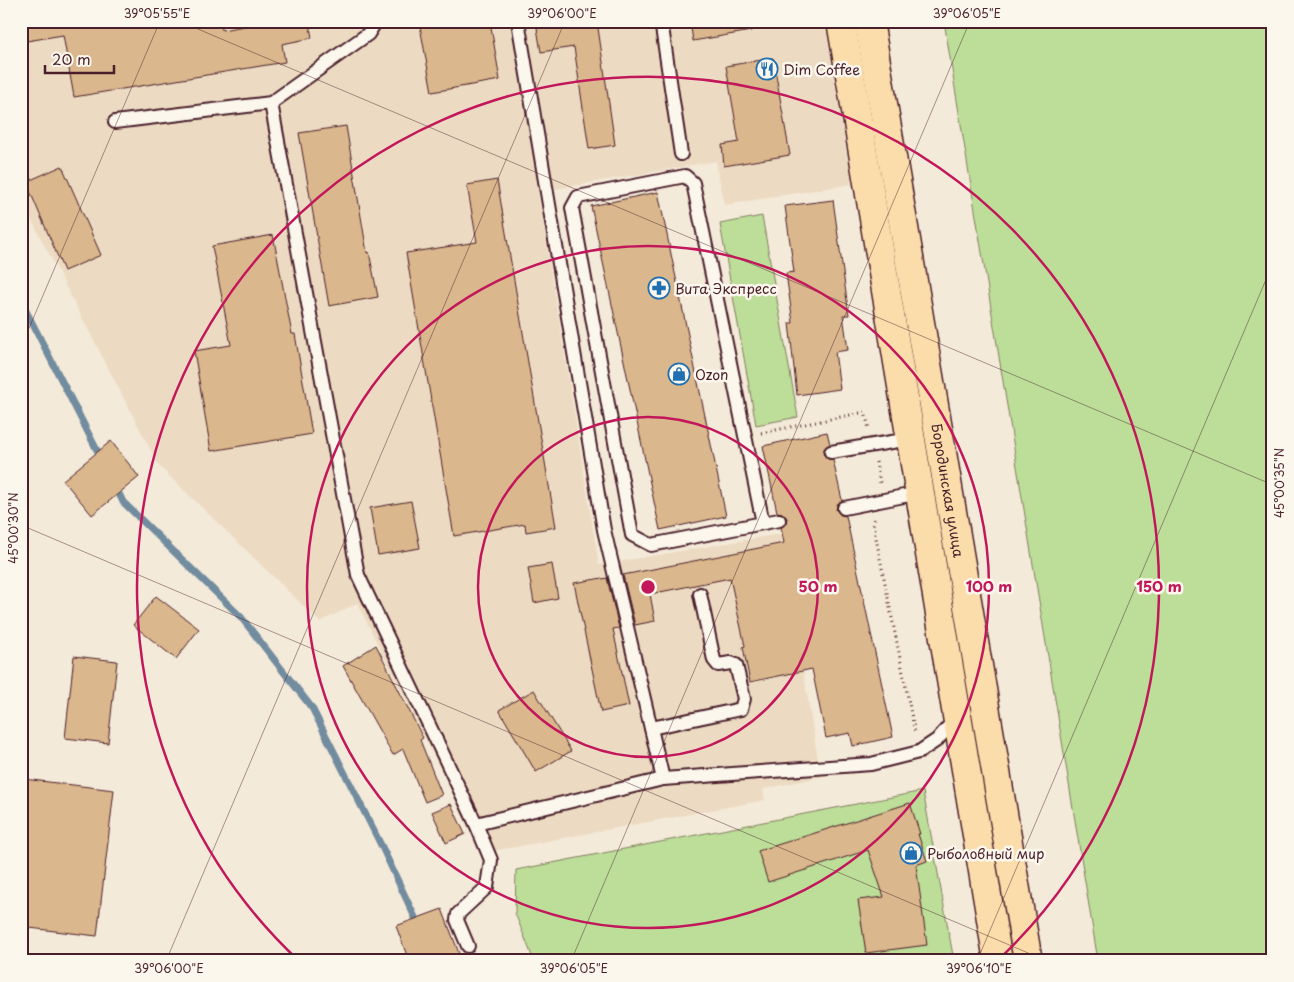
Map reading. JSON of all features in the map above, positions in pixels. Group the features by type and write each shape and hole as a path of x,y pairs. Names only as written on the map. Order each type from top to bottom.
{"main road":[{"path":"841,21 998,961"},
{"name":"Бородинская улица","path":"869,21 1028,961"}],"lane":[{"path":"115,122 271,103 368,34 376,21"},
{"path":"518,21 604,530 663,779"},
{"path":"661,21 681,154"},
{"path":"271,103 358,575 476,824 491,860 487,887 458,914 458,920 468,946"},
{"path":"763,524 694,183 684,176 578,197 572,208 632,535 651,545 763,524 779,520"},
{"path":"831,452 910,439"},
{"path":"844,508 919,493"},
{"path":"651,728 741,709 744,699 736,665 731,663 718,665 714,660 700,594"},
{"path":"476,824 663,779 871,764 919,752 937,740 957,718"}],"path":[{"path":"746,436 865,412 884,500 873,522 919,752"}],"shaded area":[{"path":"21,21 825,21 852,184 724,205 716,161 538,192 599,565 780,534 821,777 763,789 765,800 483,853 357,603 320,622 159,466 21,200"}],"green space":[{"path":"944,21 1273,21 1273,961 1098,961"},
{"path":"762,216 798,417 756,425 720,224"},
{"path":"923,791 954,961 534,961 515,913 516,870"}],"building":[{"path":"21,21 221,21 222,30 273,21 309,21 312,38 282,44 285,62 74,97 63,35 21,42"},
{"path":"419,21 490,21 500,80 432,92"},
{"path":"582,21 597,21 615,145 589,149 574,47 541,52 537,28"},
{"path":"690,21 750,21 751,31 693,41"},
{"path":"773,58 790,155 724,166 722,145 739,142 726,66"},
{"path":"346,126 367,253 369,252 378,297 329,306 299,133"},
{"path":"62,166 101,255 64,271 26,182"},
{"path":"497,180 556,527 526,532 525,524 454,536 406,253 477,242 467,185"},
{"path":"658,192 726,516 660,530 591,206"},
{"path":"833,200 849,315 843,315 848,350 835,352 840,389 797,395 789,323 793,323 786,273 794,272 785,206"},
{"path":"273,235 292,334 295,334 312,434 211,451 194,351 231,345 212,246"},
{"path":"827,432 830,444 824,449 823,454 828,459 833,460 842,500 837,505 836,510 841,515 846,516 893,737 853,746 850,733 826,738 812,669 750,682 743,647 745,646 730,578 650,594 655,621 635,625 623,575 784,543 781,528 786,523 787,518 782,513 777,512 763,446"},
{"path":"111,441 139,477 92,515 63,480"},
{"path":"411,501 420,548 378,555 370,508"},
{"path":"552,564 558,598 534,603 528,568"},
{"path":"607,578 619,628 613,629 629,706 601,712 574,583"},
{"path":"156,596 199,629 176,659 133,625"},
{"path":"376,645 423,738 420,740 442,795 425,802 403,749 393,755 343,666"},
{"path":"74,656 117,661 108,743 65,738"},
{"path":"534,690 571,751 536,772 499,710"},
{"path":"24,779 114,790 97,936 21,927 21,802"},
{"path":"910,803 927,861 916,865 927,945 866,953 858,900 884,897 868,850 768,882 758,851"},
{"path":"451,804 465,834 446,843 432,812"},
{"path":"442,909 462,961 409,961 396,926"}],"waterway":[{"path":"21,301 102,460"},
{"path":"115,485 123,502 241,617 312,708 382,847 419,926"}],"place":[{"name":"Dim Coffee","path":"767,69"},
{"name":"Вита Экспресс","path":"659,288"},
{"name":"Ozon","path":"679,374"},
{"name":"Рыболовный мир","path":"911,853"}]}
